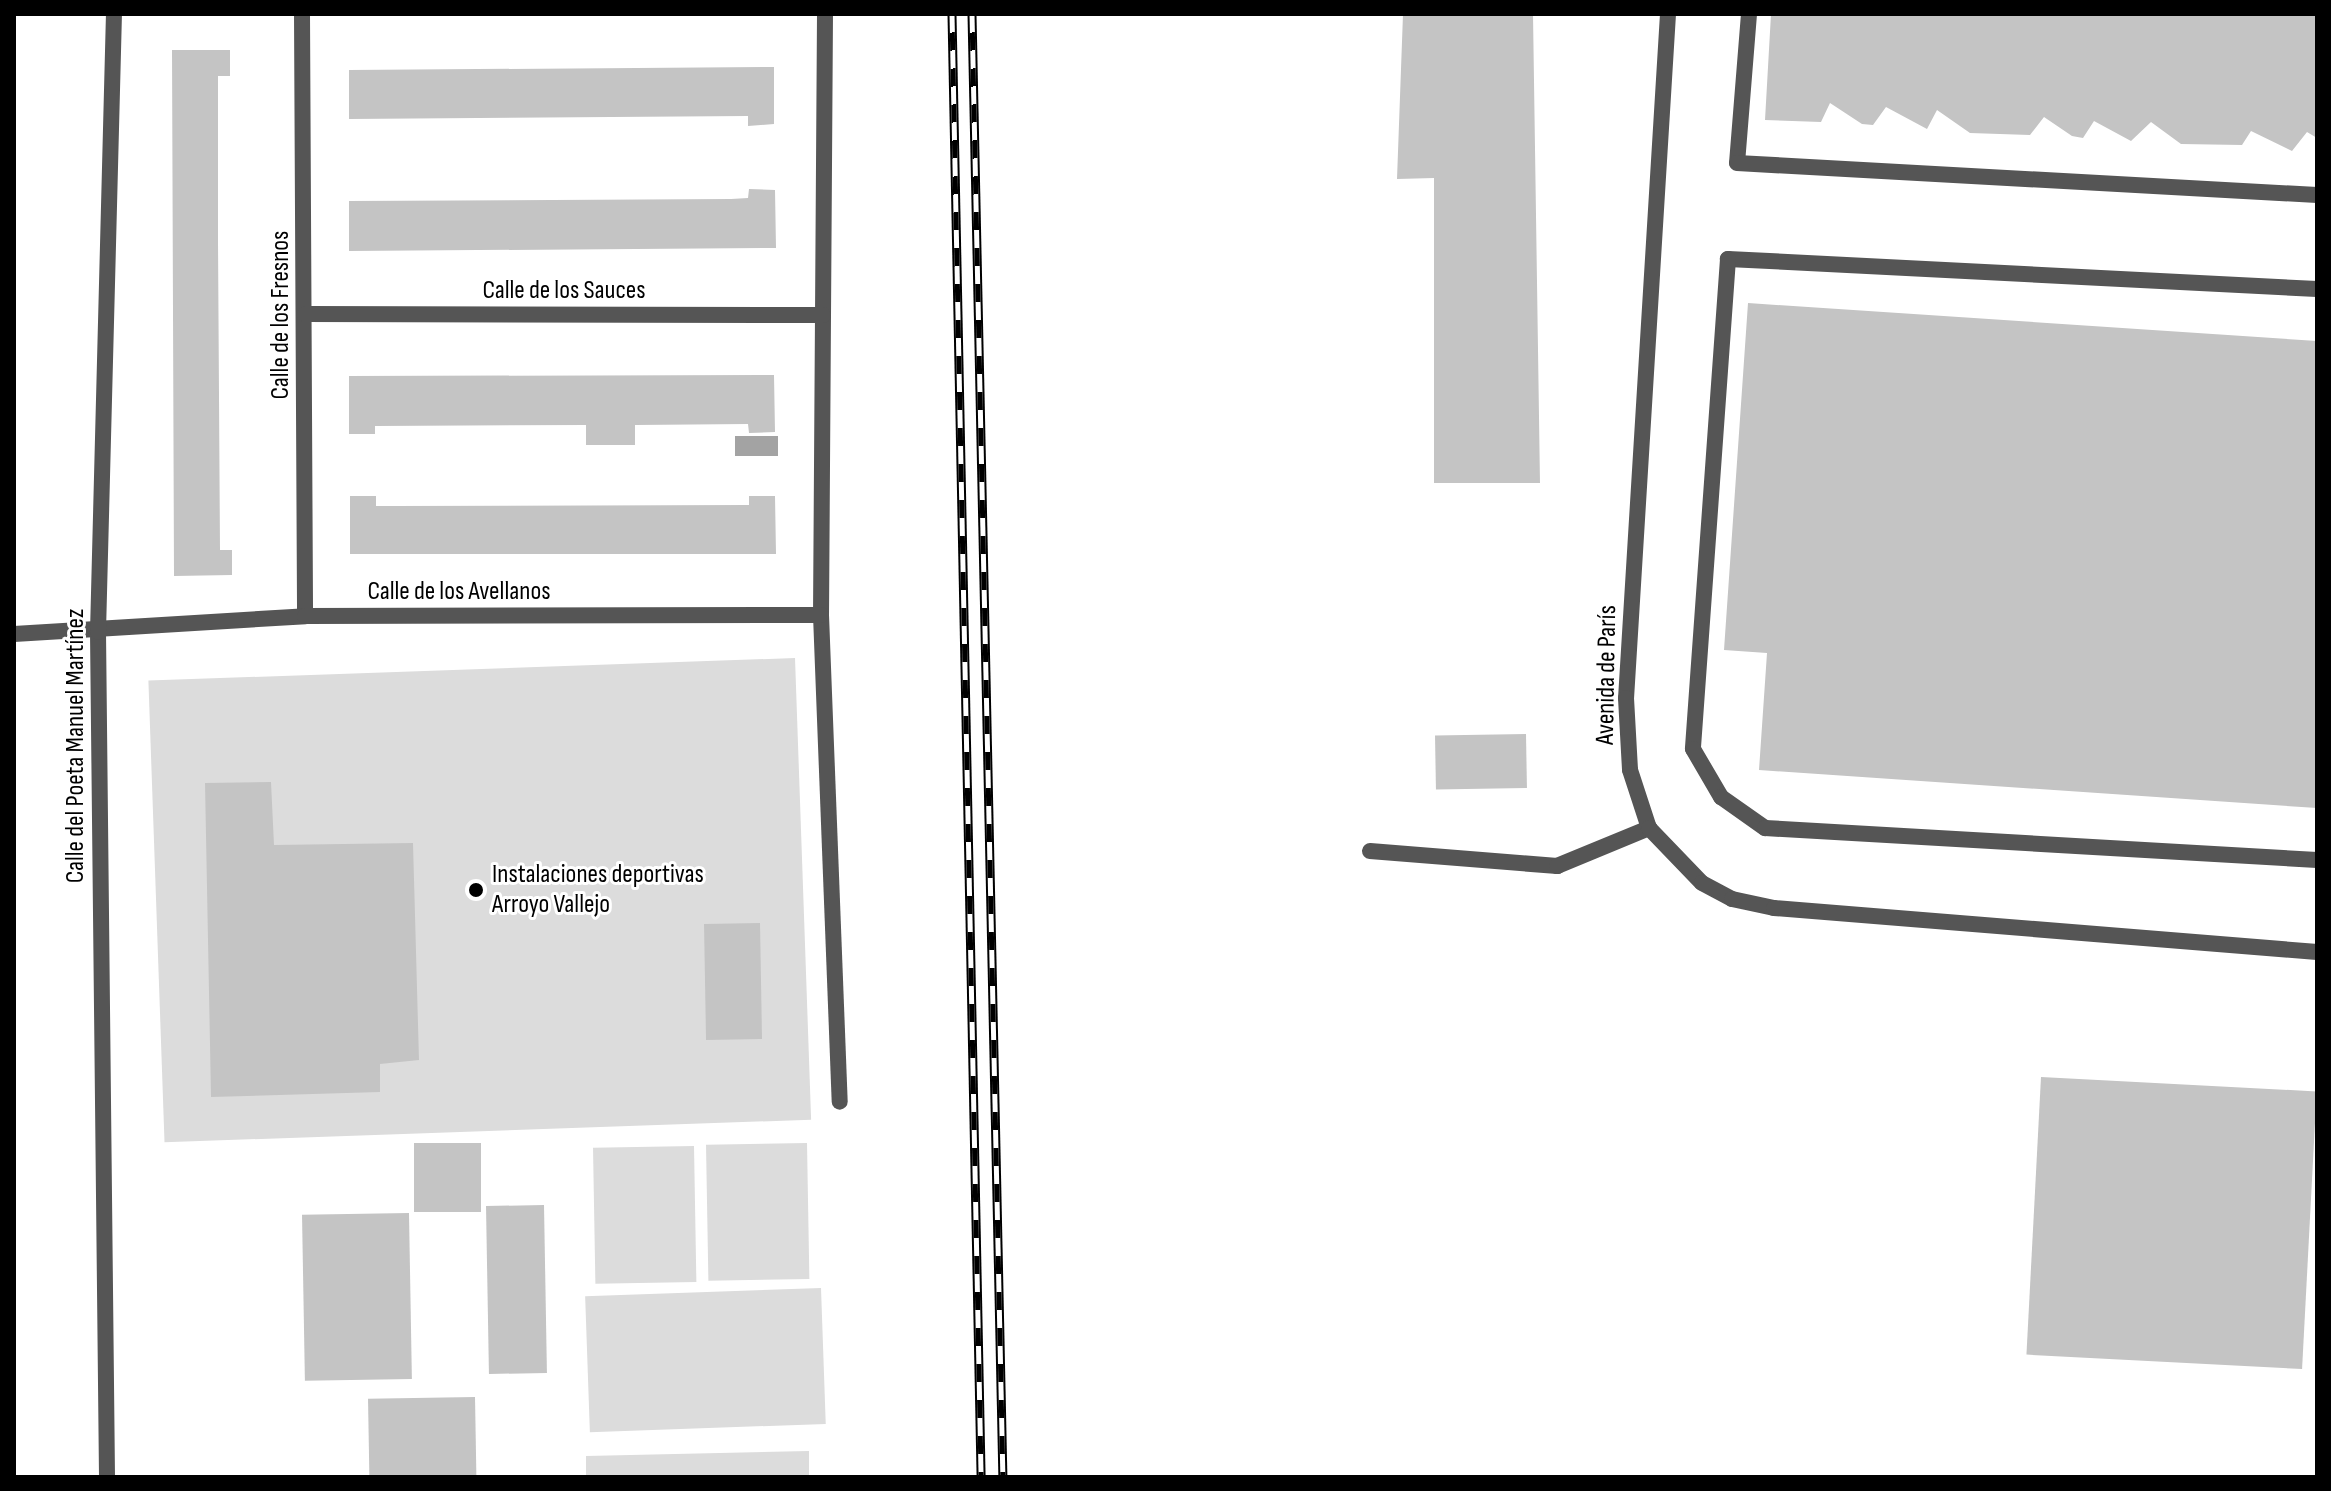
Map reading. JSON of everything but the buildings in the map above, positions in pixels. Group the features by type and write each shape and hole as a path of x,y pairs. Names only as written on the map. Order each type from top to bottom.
{"street":[{"name":"Calle del Poeta Manuel Martínez","path":"107,1477 98,632 114,14"},
{"name":"Calle de los Fresnos","path":"302,14 305,616"},
{"path":"825,14 821,615 840,1102"},
{"name":"Avenida de París","path":"1668,14 1626,698 1630,770 1649,828 1702,883 1732,899 1774,908 2317,952"},
{"path":"1749,14 1737,163 2317,195"},
{"path":"2317,289 1728,259 1693,749 1721,797 1765,828 2317,860"},
{"name":"Calle de los Sauces","path":"305,314 823,315"},
{"name":"Calle de los Avellanos","path":"14,634 98,632 161,621 305,616 821,615"},
{"path":"1370,851 1557,866 1649,828"}],"shaded area":[{"path":"735,436 778,436 778,456 735,456"},
{"name":"Instalaciones deportivas Arroyo Vallejo","path":"795,658 811,1120 165,1142 148,681"},
{"path":"807,1143 809,1279 708,1281 706,1145"},
{"path":"694,1146 696,1282 595,1284 593,1148"},
{"path":"821,1288 826,1424 590,1432 585,1296"},
{"path":"809,1451 809,1477 586,1477 586,1456"}],"railway":[{"path":"952,14 981,1477"},
{"path":"972,14 1003,1477"}],"place":[{"name":"Instalaciones deportivas Arroyo Vallejo","path":"476,890"}]}
